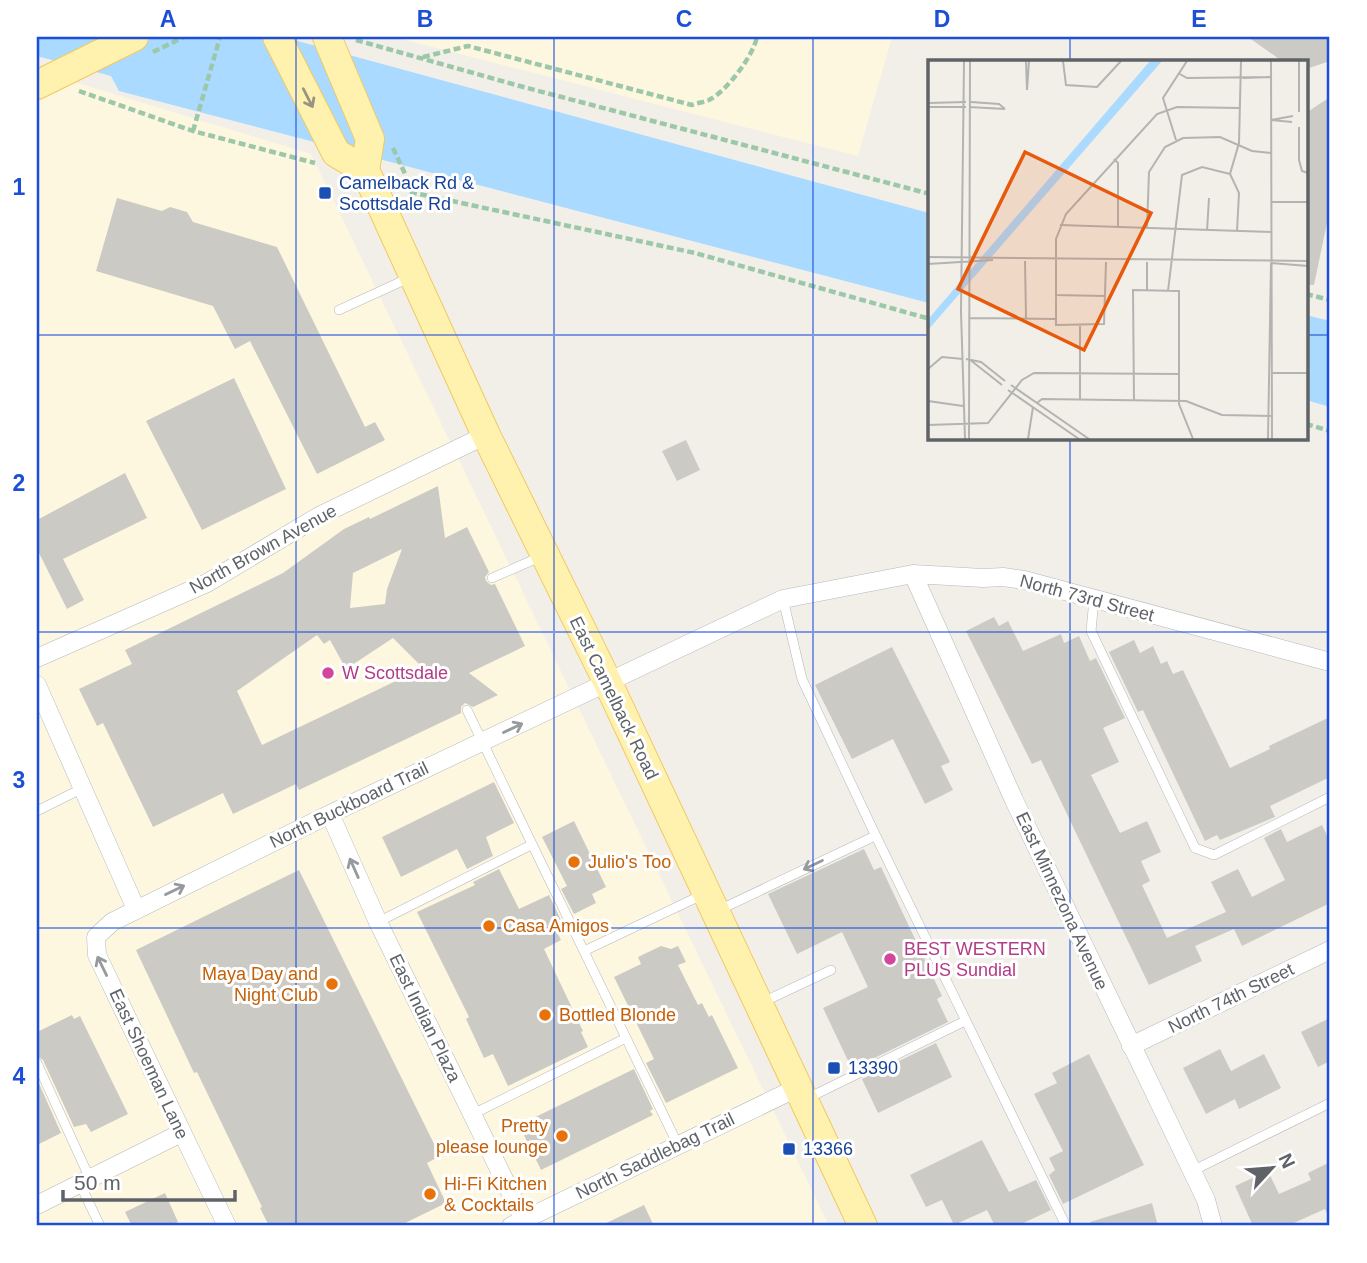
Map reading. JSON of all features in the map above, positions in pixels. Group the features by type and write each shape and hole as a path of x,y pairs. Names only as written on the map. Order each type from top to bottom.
{"main road":[{"path":"37,85 74,78 134,37"},
{"path":"277,37 336,153 365,170 370,139 327,37"},
{"name":"East Camelback Road","path":"365,170 486,435 608,684 863,1226"}],"street":[{"name":"North Brown Avenue","path":"37,658 207,583 319,516 486,435"},
{"name":"North 73rd Street","path":"608,684 783,600 913,574 983,578 1003,576 1330,662"},
{"name":"East Minnezona Avenue","path":"913,574 1014,800 1206,1200 1213,1226"},
{"name":"North Buckboard Trail","path":"96,937 112,922 136,909 483,741 608,684"},
{"path":"37,685 136,909"},
{"name":"East Indian Plaza","path":"330,814 378,922 472,1114 518,1223"},
{"name":"East Shoeman Lane","path":"96,937 97,955 228,1226"},
{"name":"North 74th Street","path":"1131,1046 1330,950"},
{"name":"North Saddlebag Trail","path":"518,1223 678,1145 802,1093"},
{"path":"37,1205 181,1133"}],"lane":[{"path":"339,310 414,276"},
{"path":"492,578 545,555"},
{"path":"1094,599 1091,631 1195,848 1214,855 1330,797"},
{"path":"783,600 802,679 1066,1226"},
{"path":"467,710 678,1145"},
{"path":"37,811 81,789"},
{"path":"584,951 875,835"},
{"path":"378,922 531,845"},
{"path":"760,1004 831,970"},
{"path":"802,1093 965,1021"},
{"path":"472,1114 626,1038"},
{"path":"37,1063 85,1181 100,1226"},
{"path":"1192,1171 1330,1103"}],"path":[{"path":"193,131 220,37"},
{"path":"344,37 928,194"},
{"path":"421,58 468,46 692,105 709,100 720,91 754,49 757,37"},
{"path":"74,78 193,131 317,164"},
{"path":"410,192 695,253 928,319"},
{"path":"1308,294 1330,300"},
{"path":"1308,425 1330,431"}],"shaded area":[{"path":"394,37 892,37 858,156"},
{"path":"74,82 311,154 829,1226 37,1226 37,101"}],"water":[{"path":"37,37 283,37 928,213 928,303 119,91 111,76 37,56"},
{"path":"1308,316 1330,321 1330,407 1308,401"}],"building":[{"path":"1248,37 1330,37 1330,61 1308,68 1308,60 1281,60"},
{"path":"1330,97 1330,219 1328,218 1314,285 1308,285 1308,112"},
{"path":"117,198 162,211 170,207 187,212 193,222 277,247 365,427 375,422 385,440 317,474 250,341 235,349 213,306 96,271"},
{"path":"234,378 286,489 202,530 146,421"},
{"path":"686,440 700,470 677,481 662,451"},
{"path":"125,473 147,518 63,559 84,600 67,609 37,549 37,520"},
{"path":"438,486 445,538 467,527 489,572 485,577 486,581 491,585 495,584 525,646 469,673 498,695 473,707 465,703 461,707 461,713 299,790 296,784 233,814 223,793 153,827 103,723 97,726 79,689 132,664 125,650 283,573 344,529 369,517 370,519","holes":["402,549 387,589 385,604 350,608 353,573","317,635 324,644 330,640 346,669 393,638 423,668 262,745 237,691"]},
{"path":"994,617 999,626 1008,621 1023,651 1061,634 1064,643 1079,636 1090,661 1096,658 1125,718 1103,728 1119,762 1091,775 1120,833 1147,821 1161,852 1141,861 1150,881 1142,885 1167,938 1226,912 1211,882 1238,869 1252,897 1285,880 1264,838 1281,829 1287,842 1322,825 1330,842 1330,903 1242,946 1234,929 1195,946 1202,961 1149,985 1041,760 1032,764 966,631"},
{"path":"1134,640 1140,653 1153,646 1161,664 1167,661 1173,674 1183,670 1230,768 1330,717 1330,777 1270,806 1275,817 1220,840 1217,835 1205,841 1143,710 1138,712 1109,652"},
{"path":"892,647 950,762 941,766 953,790 925,804 893,739 852,759 815,685"},
{"path":"494,782 514,823 486,837 493,856 467,869 457,849 401,877 382,837"},
{"name":"Julio's Too","path":"574,821 606,887 592,894 596,903 574,914 561,889 567,886 542,837"},
{"name":"BEST WESTERN PLUS Sundial","path":"864,849 874,870 881,867 942,996 937,999 948,1022 852,1069 823,1008 868,987 842,932 797,954 768,894"},
{"path":"499,869 519,909 549,895 561,920 553,924 561,940 544,949 588,1047 508,1086 493,1054 484,1058 466,1019 469,1017 417,912 475,885 473,882"},
{"path":"299,870 440,1156 427,1163 446,1203 399,1226 269,1226 136,950"},
{"path":"661,946 671,949 678,946 686,962 678,965 698,1005 702,1003 709,1017 712,1015 738,1068 666,1103 646,1063 654,1059 614,977 641,964 638,957"},
{"path":"72,1015 74,1019 80,1016 128,1114 91,1132 86,1124 74,1127 43,1060 37,1056 37,1032"},
{"path":"1330,1018 1330,1061 1318,1067 1301,1032"},
{"path":"936,1043 952,1077 878,1113 862,1079"},
{"path":"1220,1049 1231,1071 1264,1054 1281,1088 1239,1109 1235,1099 1206,1114 1183,1068"},
{"path":"1089,1054 1144,1165 1063,1204 1049,1175 1055,1170 1049,1158 1063,1151 1034,1094 1057,1083 1052,1073"},
{"path":"634,1069 653,1109 650,1111 653,1115 541,1170 519,1125"},
{"path":"37,1079 61,1133 37,1145"},
{"path":"982,1140 1009,1192 1036,1180 1051,1210 1017,1226 995,1226 987,1210 954,1225 942,1200 926,1207 910,1175"},
{"path":"1330,1162 1330,1220 1325,1209 1287,1226 1253,1226 1235,1186 1268,1171 1279,1194 1311,1180 1308,1173"},
{"path":"165,1193 178,1222 169,1226 132,1226 125,1212"},
{"path":"1152,1203 1158,1226 1091,1226 1090,1222"},
{"path":"644,1205 654,1226 600,1226"}],"place":[{"name":"Camelback Rd & Scottsdale Rd","path":"325,193"},
{"name":"W Scottsdale","path":"328,673"},
{"name":"Julio's Too","path":"574,862"},
{"name":"Casa Amigos","path":"489,926"},
{"name":"BEST WESTERN PLUS Sundial","path":"890,959"},
{"name":"Maya Day and Night Club","path":"332,984"},
{"name":"Bottled Blonde","path":"545,1015"},
{"name":"13390","path":"834,1068"},
{"name":"Pretty please lounge","path":"562,1136"},
{"name":"13366","path":"789,1149"},
{"name":"Hi-Fi Kitchen & Cocktails","path":"430,1194"}]}
